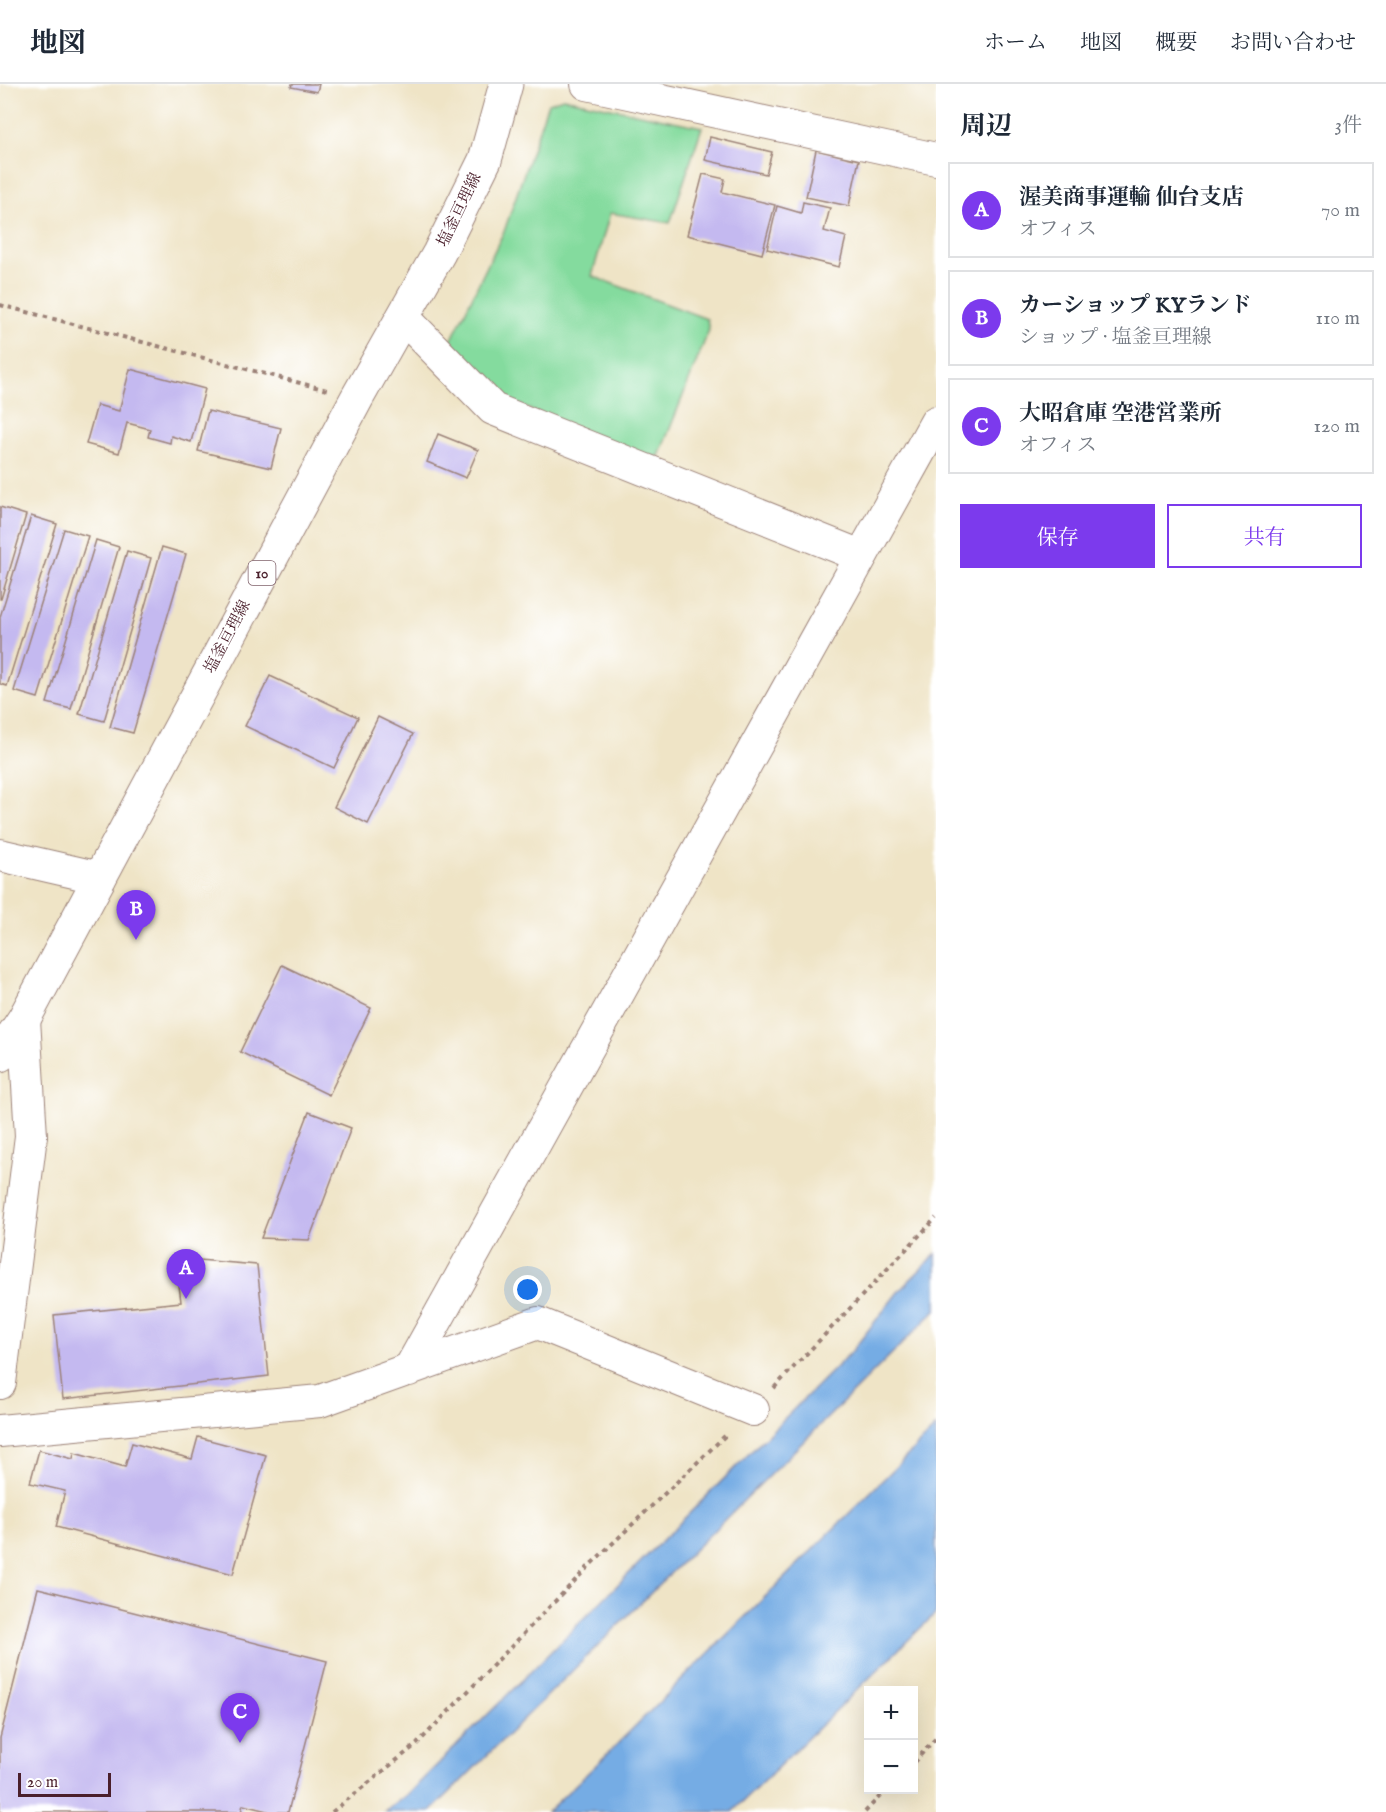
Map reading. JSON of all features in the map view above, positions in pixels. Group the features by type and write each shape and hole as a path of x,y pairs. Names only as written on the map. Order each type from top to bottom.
{"main road":[{"name":"塩釜亘理線","path":"0,1055 24,1019 357,398 439,253 485,160 506,84"}],"street":[{"path":"587,84 936,159"},
{"path":"403,317 493,409 861,556"},
{"path":"409,1370 936,422"},
{"path":"0,855 100,878"},
{"path":"0,1383 31,1136 24,1019"},
{"path":"0,1431 320,1401 538,1323 753,1410"}],"path":[{"path":"0,305 357,398"},
{"path":"332,1812 417,1744 590,1565 753,1410 936,1218"},
{"path":"918,1757 936,1738"},
{"path":"865,1812 882,1794"}],"green space":[{"path":"563,98 702,127 670,223 610,213 592,276 707,319 709,330 659,456 640,459 497,395 450,343 505,229 548,103"}],"water":[{"path":"936,1254 936,1310 430,1812 384,1812 409,1793 852,1351 898,1292"},
{"path":"936,1427 936,1613 732,1812 547,1812 596,1765"}],"building":[{"path":"292,84 319,84 317,92 291,87"},
{"path":"710,137 772,152 766,174 705,160"},
{"path":"816,150 859,160 849,206 806,197"},
{"path":"703,174 725,179 722,192 775,205 762,254 687,235"},
{"path":"803,202 830,208 824,231 846,237 839,267 767,249 777,206 801,213"},
{"path":"130,369 205,389 191,442 171,436 170,443 148,437 150,429 127,423 119,453 86,444 97,405 119,411"},
{"path":"208,411 281,428 271,468 198,451"},
{"path":"438,434 478,450 466,478 427,462"},
{"path":"0,507 26,515 1,599 0,599"},
{"path":"31,516 57,524 7,686 0,684 0,617"},
{"path":"64,529 88,536 38,698 14,691"},
{"path":"96,540 119,547 71,709 47,703"},
{"path":"162,547 186,554 133,733 110,727"},
{"path":"127,551 151,558 104,721 79,714"},
{"path":"270,676 358,717 334,768 245,726"},
{"path":"378,717 413,734 368,824 334,807"},
{"path":"282,965 371,1008 329,1095 240,1052"},
{"path":"309,1112 351,1128 309,1240 261,1238"},
{"path":"176,1260 257,1265 269,1376 63,1399 54,1315 181,1302"},
{"path":"198,1437 266,1455 233,1574 56,1527 65,1491 30,1483 39,1450 73,1459 74,1453 125,1467 132,1443 192,1459"},
{"path":"38,1588 327,1661 288,1812 271,1812 243,1805 241,1812 0,1812 0,1738"}],"place":[{"name":"カーショップ KYランド","path":"136,940"},
{"name":"渥美商事運輸 仙台支店","path":"186,1299"},
{"name":"大昭倉庫 空港営業所","path":"240,1743"}]}
